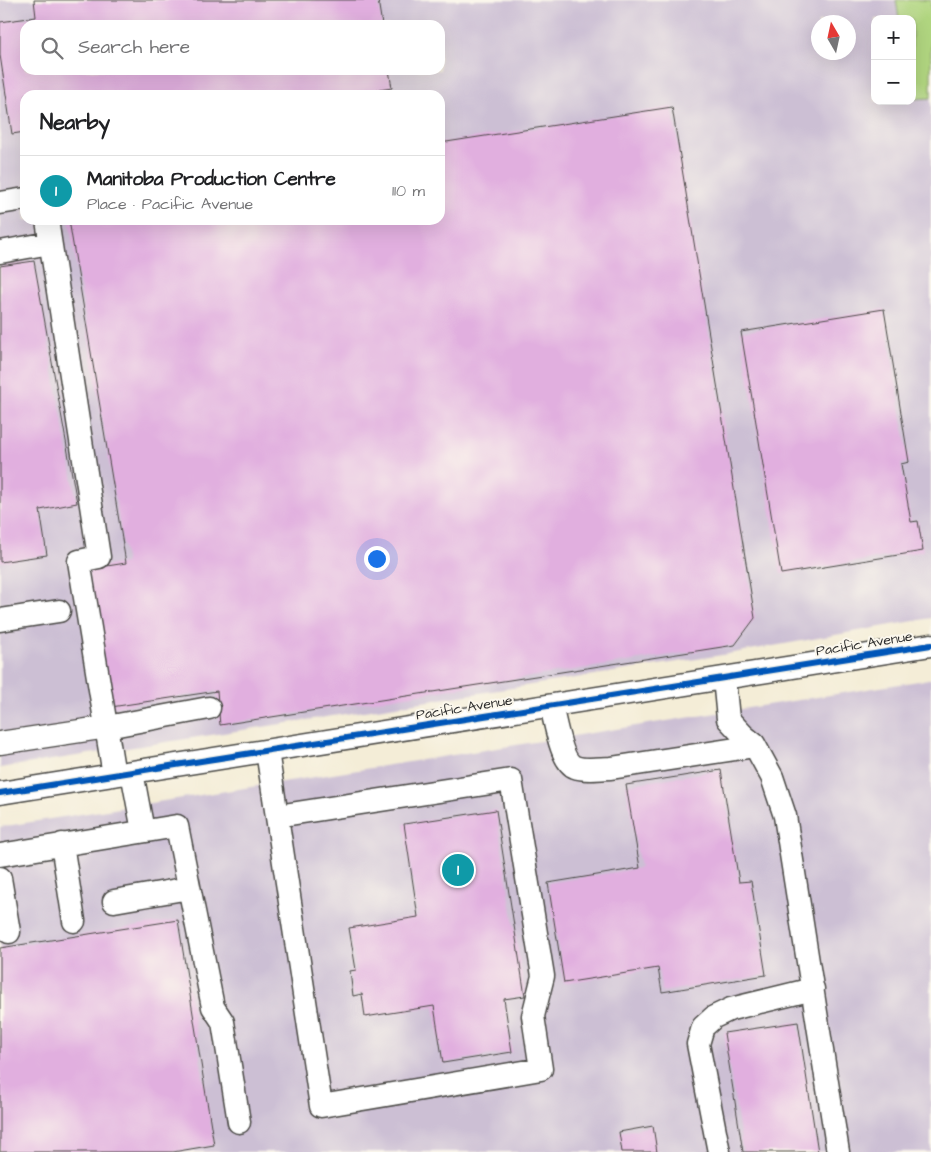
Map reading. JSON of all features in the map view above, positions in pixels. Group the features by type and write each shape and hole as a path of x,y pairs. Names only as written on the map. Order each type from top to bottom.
{"street":[{"path":"0,203 20,199"},
{"path":"48,225 99,557 79,560 107,727 143,831"},
{"path":"0,252 50,243"},
{"path":"0,620 59,611"},
{"name":"Pacific Avenue","path":"0,793 931,646"},
{"path":"724,678 728,719 755,746 772,777 785,816 838,1152"},
{"path":"551,706 565,758 575,767 611,768 755,746"},
{"path":"0,743 107,727 208,708"},
{"path":"267,751 321,1106 541,1069 533,1016 543,976 511,780 277,816"},
{"path":"0,855 177,826 214,1007 223,1022 239,1122"},
{"path":"62,844 74,921"},
{"path":"0,878 9,932"},
{"path":"114,901 189,888"},
{"path":"718,1152 698,1044 703,1027 714,1016 731,1009 812,989"}],"shaded area":[{"path":"0,0 931,0 931,618 722,655 0,768"},
{"path":"931,679 931,1152 0,1152 0,827"}],"green space":[{"path":"896,0 931,0 931,98 916,99 916,15 898,15"}],"building":[{"path":"34,0 378,0 381,20 20,20 20,75 390,75 392,88 379,90 20,90 20,133 12,134 0,55 0,22 36,17"},
{"path":"672,107 755,618 735,645 220,725 217,691 111,707 88,569 126,563 70,225 445,225 445,142"},
{"path":"34,261 77,503 40,510 47,555 0,562 0,266"},
{"path":"884,309 909,462 901,464 911,522 918,521 923,551 781,574 741,332"},
{"path":"721,770 739,882 751,881 766,975 662,992 658,968 564,983 548,883 640,868 626,785"},
{"path":"496,810 525,996 504,999 512,1052 443,1063 434,1006 365,1017 362,994 353,996 350,971 356,970 349,928 418,917 404,824"},
{"path":"178,920 214,1145 173,1152 0,1152 0,948"},
{"path":"798,1022 818,1152 743,1152 724,1033"},
{"path":"653,1126 657,1152 622,1152 619,1132"}],"cycle path":[{"path":"0,793 931,645"}],"place":[{"name":"Manitoba Production Centre","path":"458,870"}]}
